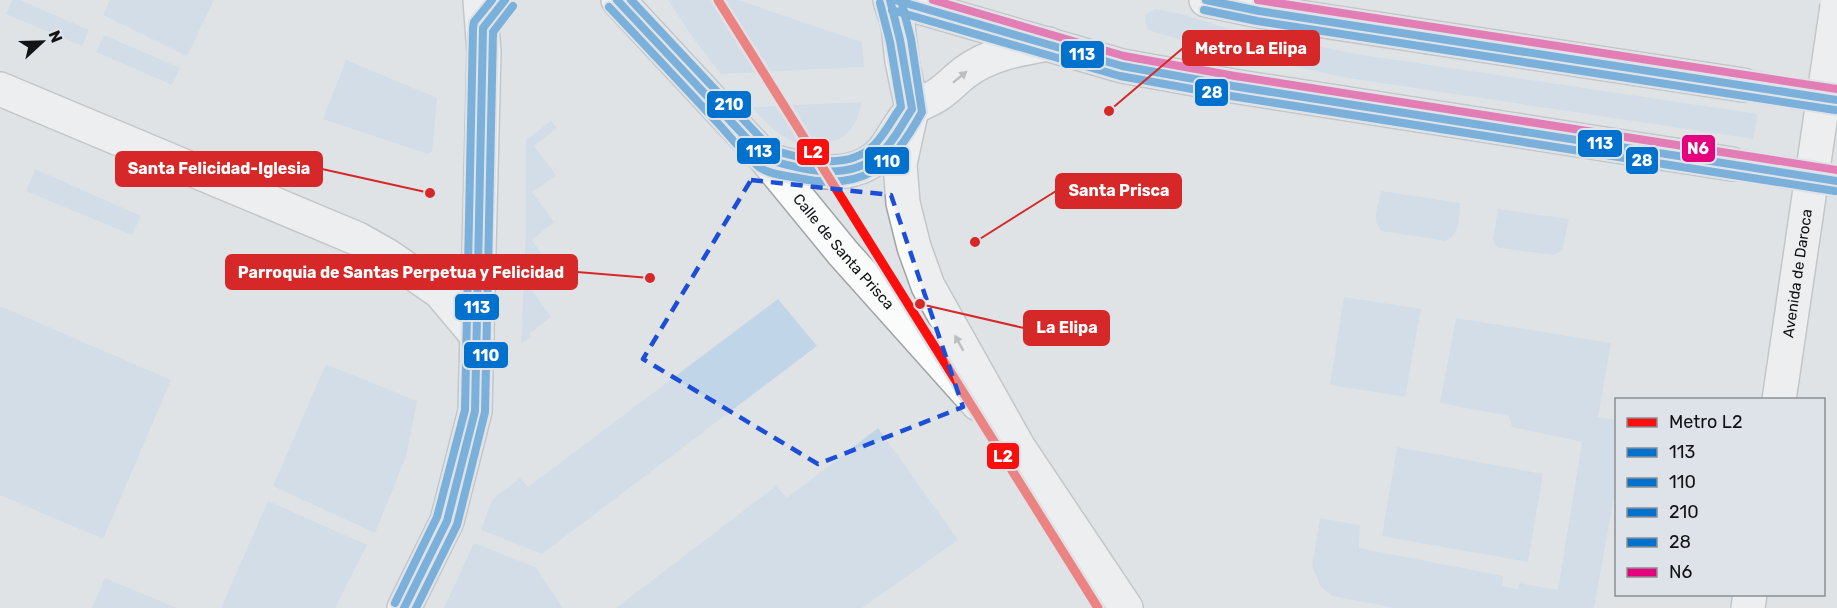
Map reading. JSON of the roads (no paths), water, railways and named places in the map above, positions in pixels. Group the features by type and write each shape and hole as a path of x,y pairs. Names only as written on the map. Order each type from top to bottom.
{"street":[{"path":"404,608 447,521 475,411 483,9 505,0"},
{"name":"Calle de Santa Prisca","path":"618,0 766,159 881,296 1019,448"},
{"name":"Calle de Santa Prisca","path":"890,0 898,25 902,61 912,109 900,164 903,202 914,247 928,286 1019,448 1126,608"},
{"path":"895,0 1122,66 1233,86 1732,164"},
{"path":"1206,0 1282,15 1743,85"},
{"name":"Avenida de Daroca","path":"1779,398 1837,6"},
{"name":"Calle de Santa Prisca","path":"766,159 798,169 832,172 861,166 879,155 912,109 938,95 965,72 992,57 1049,44"},
{"path":"0,89 358,239 388,256 440,292 477,336"}],"tunnel":[{"path":"1743,85 1837,100"},
{"path":"1732,164 1837,181"}],"metro line":[{"name":"L2","path":"718,0 1098,608"}],"place":[{"name":"Metro La Elipa","path":"1109,111"},
{"name":"Santa Felicidad-Iglesia","path":"430,193"},
{"name":"Santa Prisca","path":"975,242"},
{"name":"Parroquia de Santas Perpetua y Felicidad","path":"650,278"},
{"name":"La Elipa","path":"920,304"}]}
